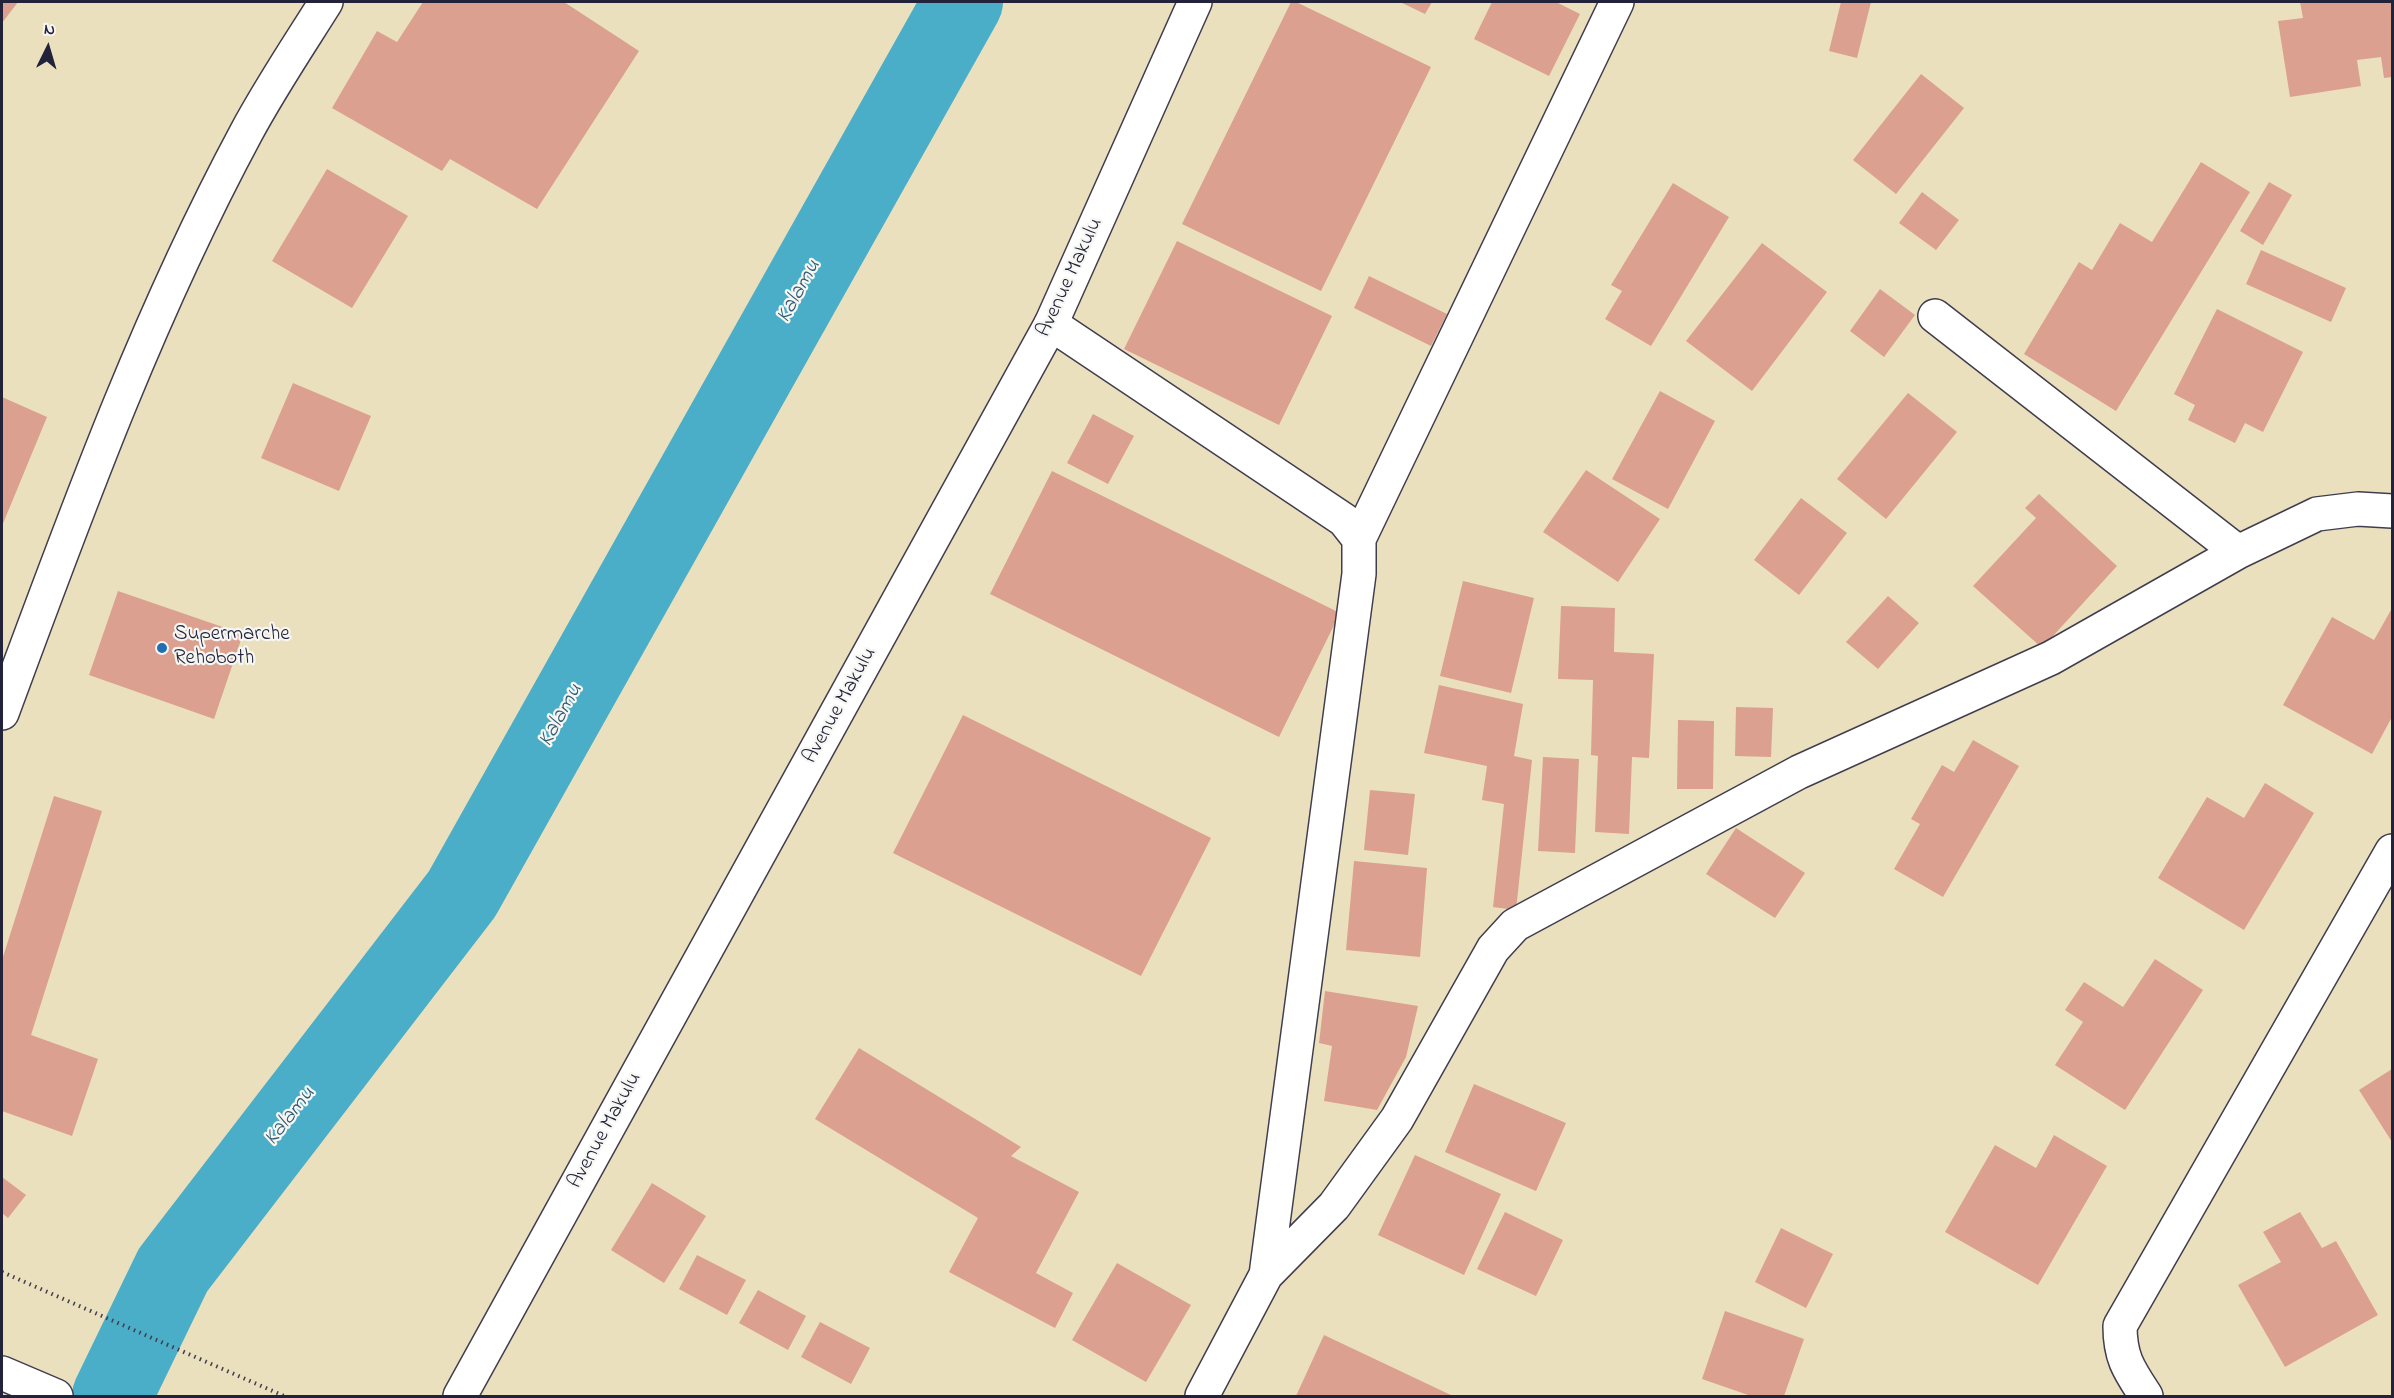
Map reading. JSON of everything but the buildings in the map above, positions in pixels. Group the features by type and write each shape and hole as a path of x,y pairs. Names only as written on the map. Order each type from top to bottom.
{"main road":[{"path":"2,713 98,454 158,311 246,132 326,2"},
{"name":"Avenue Makulu","path":"460,1396 1051,324 1195,2"},
{"path":"1266,1275 1359,574 1359,539 1617,2"},
{"path":"1935,316 2238,552"},
{"path":"1051,324 1344,520 1359,539"},
{"path":"1202,1396 1266,1275 1334,1206 1397,1119 1493,949 1515,925 1799,772 2051,658 2238,552 2317,514 2358,509 2392,511"},
{"path":"2146,1396 2124,1362 2120,1345 2120,1326 2392,851"},
{"path":"2,1373 56,1396"}],"path":[{"path":"2,1272 284,1396"}],"waterway":[{"name":"Kalamu","path":"112,1396 173,1270 462,894 963,2"}],"place":[{"name":"Supermarche Rehoboth","path":"162,648"}]}
